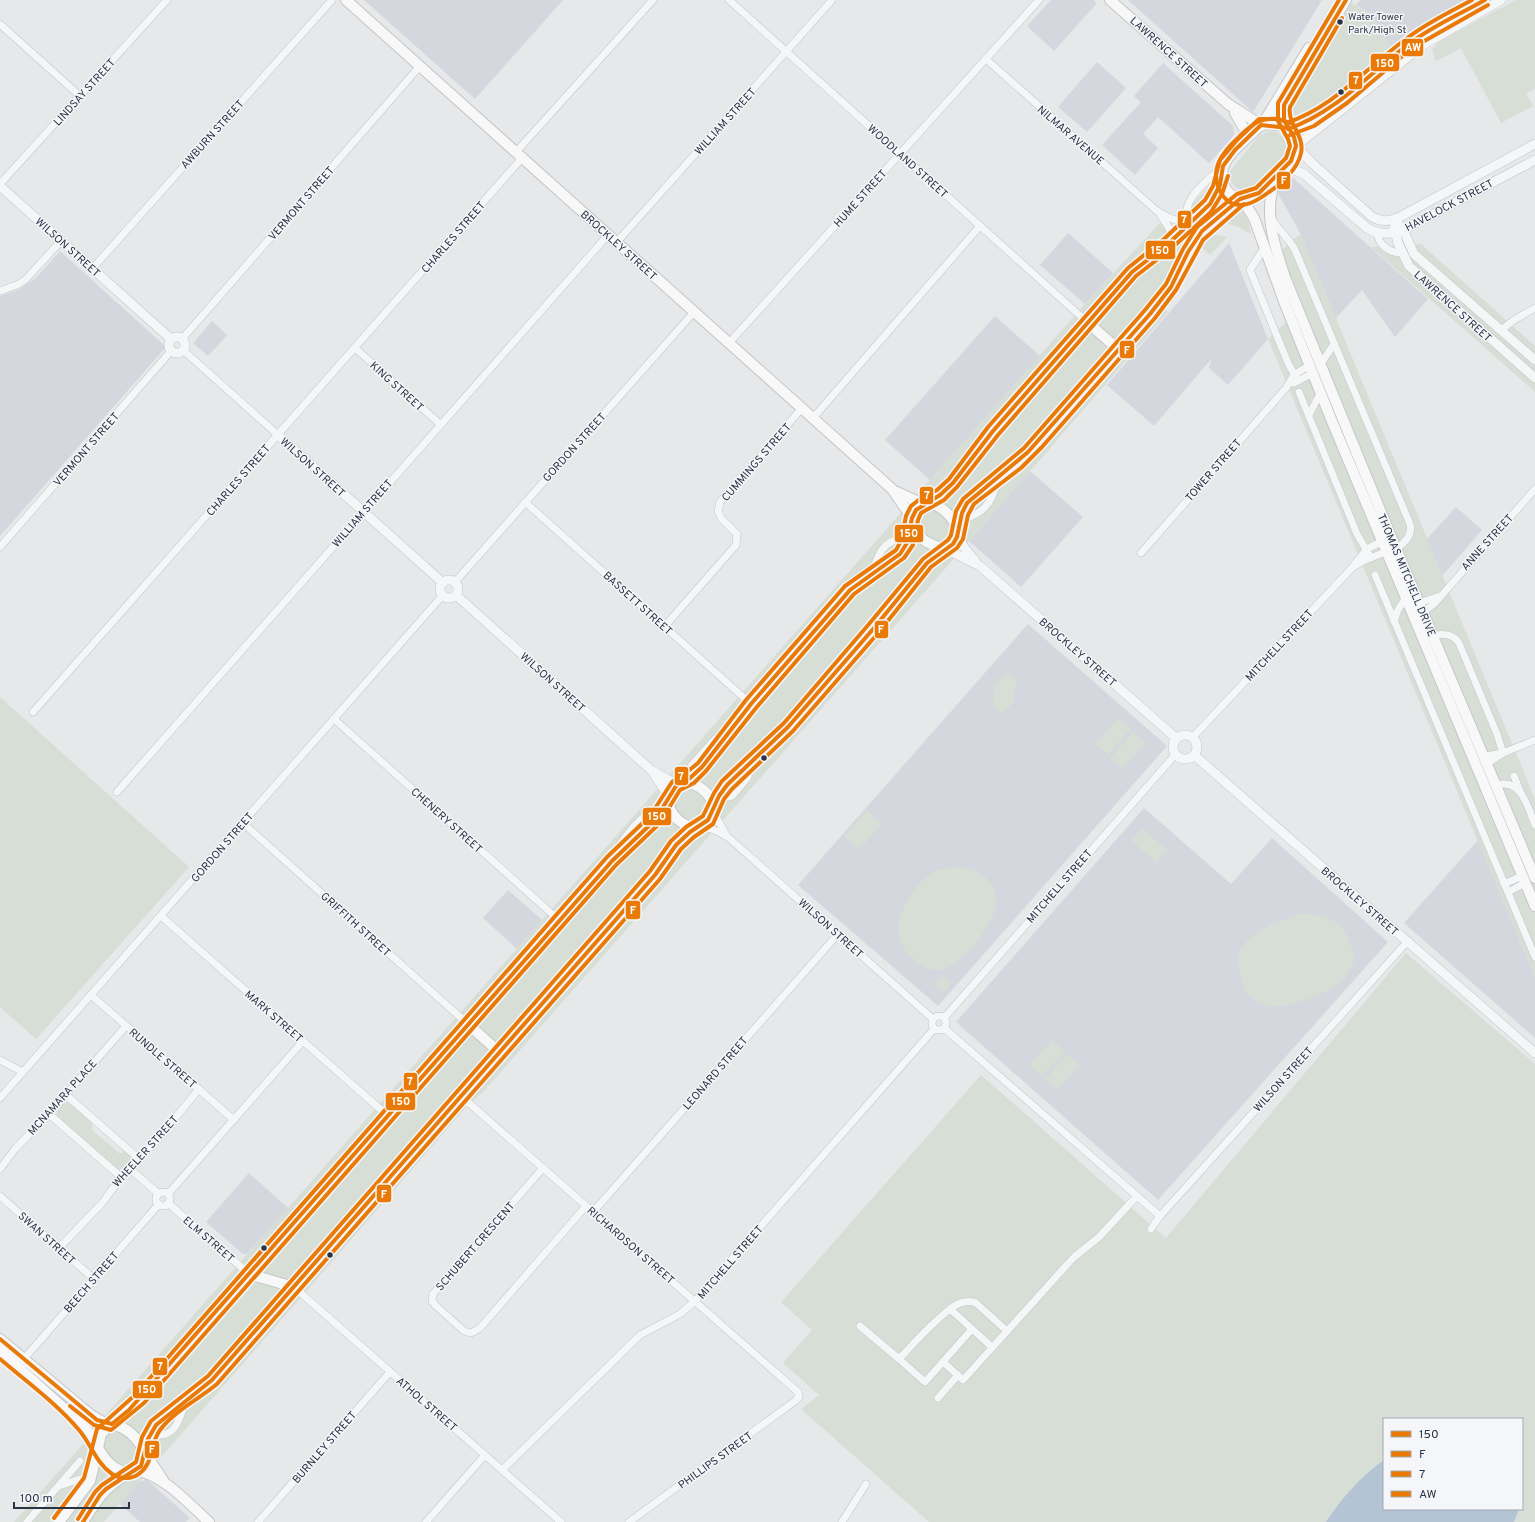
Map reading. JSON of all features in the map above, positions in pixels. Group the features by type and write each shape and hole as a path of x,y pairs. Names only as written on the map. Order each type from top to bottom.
{"main road":[{"name":"BROCKLEY STREET","path":"346,0 892,489 912,520"},
{"name":"LAWRENCE STREET","path":"1110,0 1228,104 1262,125"},
{"path":"59,1522 79,1497 92,1475 101,1434 139,1399 612,861 655,820 680,783 696,773 724,736 850,590 900,554 907,543 912,520 916,510 940,495 953,483 993,431 1132,272 1172,241 1187,224 1196,218 1213,201 1219,188 1222,172 1227,160 1242,143 1262,125 1338,0"},
{"path":"83,1522 100,1495 112,1484 134,1471 142,1464 150,1434 162,1419 212,1380 651,880 676,845 707,822 719,796 727,785 788,727 874,628 927,563 955,541 963,509 969,500 997,479 1028,452 1119,350 1171,287 1188,252 1198,236 1213,221 1241,199 1257,194 1282,172 1293,159 1296,146 1294,137 1288,129 1283,117 1284,105 1346,0"},
{"name":"LAWRENCE STREET","path":"1228,104 1244,127 1245,135 1242,143"},
{"path":"1262,125 1273,124 1288,129"},
{"path":"1222,172 1223,184 1227,191 1241,199"},
{"name":"THOMAS MITCHELL DRIVE","path":"1282,172 1271,196 1270,215 1279,259 1315,365 1381,542 1405,599 1411,612 1427,637 1486,760 1534,876"},
{"name":"THOMAS MITCHELL DRIVE","path":"1241,199 1254,218 1284,304 1315,365 1321,392 1330,402 1421,608 1427,637 1535,906"},
{"path":"1087,322 1119,350"},
{"name":"BROCKLEY STREET","path":"892,489 925,503"},
{"path":"925,503 940,508 948,515 958,528"},
{"path":"912,520 916,532 930,545 946,549"},
{"path":"1381,542 1396,549"},
{"path":"1385,552 1396,549"},
{"path":"1411,612 1421,608"},
{"path":"1477,764 1486,760"},
{"path":"680,783 691,783 704,790 710,799 713,810"},
{"path":"1490,796 1497,785"},
{"path":"669,798 670,809 677,820 687,825 699,827"},
{"path":"1524,880 1534,876"},
{"path":"469,1025 499,1052"},
{"path":"249,1274 294,1287"},
{"path":"0,1339 21,1363 90,1434 113,1467 124,1472 134,1471 151,1475 167,1485 209,1522"},
{"path":"0,1351 21,1363 94,1418 130,1432 139,1441 145,1453 167,1485"}],"street":[{"name":"AWBURN STREET","path":"92,268 332,0"},
{"name":"CHARLES STREET","path":"33,712 355,348 653,0"},
{"name":"WOODLAND STREET","path":"728,0 1087,322"},
{"name":"HUME STREET","path":"729,343 1039,0"},
{"path":"1288,129 1305,124 1321,115 1420,41 1485,0"},
{"path":"1394,220 1380,221 1371,216 1316,167 1296,146 1420,41 1501,0"},
{"name":"LINDSAY STREET","path":"0,185 164,1"},
{"name":"WILLIAM STREET","path":"616,243 786,52 828,1"},
{"path":"0,24 80,96"},
{"name":"NILMAR AVENUE","path":"986,59 1157,211 1168,226 1172,241"},
{"name":"VERMONT STREET","path":"182,339 420,66"},
{"name":"HAVELOCK STREET","path":"1394,220 1535,144"},
{"name":"HAVELOCK STREET","path":"1317,184 1361,224 1377,233 1399,231 1535,160"},
{"path":"1316,167 1317,184"},
{"path":"1187,224 1185,210 1189,202 1213,175 1222,172"},
{"path":"1282,172 1302,172 1317,184"},
{"name":"WILSON STREET","path":"0,185 171,339"},
{"name":"NILMAR AVENUE","path":"1157,211 1174,220 1187,224"},
{"name":"THOMAS MITCHELL DRIVE","path":"1270,215 1278,228 1291,242 1410,524 1410,534 1406,541 1396,549"},
{"name":"LAWRENCE STREET","path":"1394,220 1399,231 1414,254 1535,360"},
{"path":"813,418 980,226"},
{"name":"LAWRENCE STREET","path":"1399,231 1402,253 1409,266 1535,378"},
{"path":"1377,233 1378,240 1387,249 1394,253 1402,253"},
{"name":"WILLIAM STREET","path":"117,792 362,512 608,235"},
{"path":"0,292 19,284 26,279 61,241"},
{"path":"1265,247 1250,270 1296,378 1315,365 1334,344"},
{"path":"1492,340 1501,330 1514,320 1535,308"},
{"name":"GORDON STREET","path":"455,582 694,312"},
{"path":"178,337 182,339 185,343 183,350 179,353 171,351 169,344 171,339 178,337"},
{"name":"KING STREET","path":"355,348 440,424"},
{"name":"WILSON STREET","path":"183,350 443,583"},
{"name":"VERMONT STREET","path":"0,547 171,351"},
{"name":"TOWER STREET","path":"1141,553 1296,378"},
{"path":"1299,392 1357,534 1371,558"},
{"path":"1309,415 1321,392"},
{"name":"CUMMINGS STREET","path":"664,627 736,545 737,534 721,518 718,511 720,502 802,408"},
{"path":"958,528 985,506 995,494 997,479"},
{"name":"ANNE STREET","path":"1421,608 1440,596 1535,489"},
{"name":"BASSETT STREET","path":"525,502 751,704"},
{"name":"BROCKLEY STREET","path":"958,528 964,546 980,566 1176,738"},
{"path":"871,575 876,558 886,546 892,541 910,532"},
{"name":"MITCHELL STREET","path":"1192,738 1350,570 1366,549 1381,542"},
{"name":"BROCKLEY STREET","path":"946,549 980,566"},
{"name":"MITCHELL STREET","path":"1350,570 1385,552"},
{"path":"1375,575 1535,957"},
{"path":"448,580 455,582 458,590 456,595 448,598 443,595 440,590 443,583 448,580"},
{"name":"GORDON STREET","path":"0,1098 443,595"},
{"name":"WILSON STREET","path":"456,595 651,770 672,782 680,783"},
{"name":"THOMAS MITCHELL DRIVE","path":"1394,621 1398,610 1405,599"},
{"name":"THOMAS MITCHELL DRIVE","path":"1427,637 1442,634 1453,637 1460,646 1497,734 1503,753"},
{"name":"CHENERY STREET","path":"334,719 560,921"},
{"path":"1182,735 1192,738 1196,744 1194,755 1183,759 1175,755 1173,744 1176,738 1182,735"},
{"path":"1486,760 1535,740"},
{"name":"MITCHELL STREET","path":"944,1018 1175,755"},
{"name":"BROCKLEY STREET","path":"1194,755 1535,1055"},
{"name":"WILSON STREET","path":"651,770 669,798"},
{"path":"1514,776 1535,826"},
{"path":"1497,785 1510,784 1522,794"},
{"name":"WILSON STREET","path":"713,810 718,824 729,838 932,1019"},
{"name":"GRIFFITH STREET","path":"243,823 469,1025"},
{"name":"WILSON STREET","path":"699,827 717,831 729,838"},
{"path":"1504,884 1524,880"},
{"path":"1508,892 1524,880"},
{"name":"MARK STREET","path":"161,916 388,1116"},
{"name":"LEONARD STREET","path":"593,1212 838,934"},
{"name":"WILSON STREET","path":"1152,1229 1160,1216 1407,942"},
{"name":"RUNDLE STREET","path":"91,995 234,1120"},
{"path":"938,1016 944,1018 946,1023 944,1028 939,1030 934,1029 931,1023 932,1019 938,1016"},
{"name":"MCNAMARA PLACE","path":"0,1169 15,1149 49,1114 126,1026"},
{"path":"944,1028 1160,1216"},
{"name":"MITCHELL STREET","path":"502,1470 640,1335 680,1314 695,1301 934,1029"},
{"path":"168,1194 303,1041"},
{"path":"0,1060 23,1072"},
{"name":"WHEELER STREET","path":"59,1248 103,1202 121,1177 130,1169 138,1158 158,1140 199,1089"},
{"path":"66,1095 138,1158"},
{"name":"RICHARDSON STREET","path":"461,1096 795,1389 799,1396"},
{"path":"49,1114 121,1177"},
{"name":"SCHUBERT CRESCENT","path":"543,1168 433,1294 432,1301 435,1305 464,1331 471,1333 480,1328 586,1206"},
{"path":"130,1169 159,1194"},
{"path":"159,1194 164,1192 168,1194"},
{"path":"159,1194 157,1199 159,1204 163,1206 168,1203 170,1198 168,1194"},
{"name":"SWAN STREET","path":"0,1196 94,1279"},
{"path":"943,1362 963,1380 1073,1258 1099,1237 1137,1196"},
{"name":"ELM STREET","path":"168,1203 249,1274"},
{"name":"BEECH STREET","path":"21,1363 159,1204"},
{"name":"ATHOL STREET","path":"294,1287 561,1522"},
{"path":"899,1359 957,1304 973,1301 982,1307 1007,1332"},
{"path":"950,1309 992,1347"},
{"path":"860,1326 925,1382 972,1329"},
{"name":"BURNLEY STREET","path":"258,1522 390,1372"},
{"path":"938,1398 958,1375"},
{"name":"PHILLIPS STREET","path":"629,1522 799,1396"},
{"path":"150,1434 164,1435 169,1433 180,1420 186,1401"},
{"path":"426,1522 485,1455"},
{"path":"27,1522 80,1461"},
{"path":"59,1486 92,1475"},
{"path":"842,1522 866,1484"}],"shaded area":[{"path":"364,0 563,0 475,99"},
{"path":"1051,0 1093,0 1097,3 1054,51 1027,26"},
{"path":"1128,0 1322,0 1253,112"},
{"path":"1360,0 1469,0 1391,48 1373,15 1356,5"},
{"path":"1516,0 1535,0 1535,89 1526,93 1533,106 1501,123 1461,48 1436,61 1432,50 1438,42"},
{"path":"1351,3 1373,15 1391,48 1312,116 1301,120 1298,119 1291,110 1291,105 1324,54"},
{"path":"1097,62 1126,88 1087,132 1058,107"},
{"path":"1163,63 1233,126 1234,135 1209,163 1158,117 1143,134 1158,148 1135,175 1102,145 1141,102 1134,96"},
{"path":"1269,131 1280,134 1283,137 1287,144 1287,152 1277,167 1261,183 1245,191 1237,188 1231,181 1230,171 1259,136"},
{"path":"1290,178 1293,178 1428,299 1395,337 1362,290 1336,318 1298,229 1277,192"},
{"path":"1215,179 1212,190 1206,200 1199,209 1190,216 1190,207"},
{"path":"1221,194 1229,204 1174,273 1155,302 1168,312 973,537 483,1092 466,1107 104,1522 14,1522 84,1443 109,1411 1085,304 1160,223 1176,243 1211,210"},
{"path":"1242,211 1248,220 1251,234 1236,226 1221,222"},
{"path":"1068,233 1113,273 1085,304 1040,265"},
{"path":"1212,234 1227,237 1210,255 1200,246"},
{"path":"1301,234 1535,799 1535,978 1268,339 1286,322 1265,268 1291,241"},
{"path":"1229,243 1268,339 1228,385 1209,368 1212,358 1154,426 1107,385"},
{"path":"1421,244 1535,346 1535,392 1371,247"},
{"path":"60,251 166,347 0,536 0,296 18,290 36,278"},
{"path":"995,316 1040,356 930,480 885,440"},
{"path":"212,321 227,335 208,356 194,344 194,342"},
{"path":"1030,471 1083,517 1021,587 969,541"},
{"path":"1456,507 1482,530 1442,576 1427,539"},
{"path":"1028,624 1167,746 938,1006 798,885"},
{"path":"1008,672 1017,681 1013,703 1002,714 993,706 994,686"},
{"path":"0,697 189,867 36,1039 0,1007"},
{"path":"1118,718 1131,729 1108,755 1095,744"},
{"path":"1133,732 1146,743 1123,769 1110,758"},
{"path":"1144,808 1231,884 1272,838 1388,942 1158,1200 956,1022"},
{"path":"867,810 882,824 859,850 844,836"},
{"path":"1142,828 1168,850 1156,863 1131,840"},
{"path":"1478,840 1535,978 1535,1038 1404,923"},
{"path":"946,868 965,868 979,873 993,886 996,895 994,912 980,938 959,960 951,966 941,970 926,968 911,957 903,947 899,936 901,913 913,891 930,874"},
{"path":"508,890 542,920 517,949 483,918"},
{"path":"1301,914 1332,919 1343,929 1352,946 1355,958 1352,966 1340,984 1313,997 1289,1005 1279,1006 1267,1005 1256,1001 1245,991 1238,964 1238,954 1240,950 1247,941 1265,927"},
{"path":"1406,953 1535,1064 1535,1522 929,1522 801,1409 819,1395 783,1363 812,1330 781,1302 981,1075 1166,1238"},
{"path":"940,977 946,977 950,981 950,987 946,991 940,991 936,987 936,981"},
{"path":"1052,1040 1065,1051 1042,1076 1029,1065"},
{"path":"1067,1054 1080,1065 1058,1090 1045,1079"},
{"path":"67,1102 92,1121 92,1130 119,1153 123,1153 122,1148 130,1155 130,1161 125,1167 118,1170 57,1117 57,1111"},
{"path":"249,1173 288,1208 247,1254 243,1254 206,1222"},
{"path":"147,1480 190,1518 186,1522 140,1522 120,1504 140,1481"}],"water":[{"path":"1383,1461 1383,1510 1519,1510 1514,1522 1326,1522 1352,1488"}],"transit line":[{"name":"7","path":"78,1519 95,1492 102,1485 136,1462 142,1437 151,1421 208,1376 650,871 671,841 686,827 703,816 714,793 722,781 784,723 923,559 948,540 951,535 956,511 963,499 1024,448 1145,310 1166,284 1183,249 1197,227 1237,194 1256,188 1286,158 1290,146 1288,139 1278,121 1278,103 1339,0"},
{"name":"150","path":"83,1522 100,1495 106,1489 141,1466 148,1439 156,1425 212,1380 655,875 676,845 690,832 708,820 719,796 727,785 788,727 874,628 927,563 953,544 957,537 962,513 967,503 1028,452 1150,314 1171,287 1188,252 1202,231 1240,199 1259,193 1291,161 1296,146 1294,137 1284,120 1284,105 1346,0"},
{"name":"7","path":"1286,123 1303,116 1335,97 1391,50 1414,33 1472,0"},
{"name":"150","path":"1288,129 1306,122 1322,113 1352,91 1410,43 1437,26 1485,0"},
{"name":"AW","path":"1347,103 1412,48 1488,5"},
{"name":"F","path":"1278,119 1263,120 1247,129 1223,155 1216,170 1216,177 1217,184 1223,196 1228,201 1241,205 1256,201 1279,185 1293,170 1299,159 1302,147 1301,141 1291,119 1290,107 1342,18"},
{"name":"F","path":"1290,135 1314,126 1347,103"},
{"name":"7","path":"54,1518 84,1478 97,1429 135,1395 607,857 650,816 672,782 698,763 746,700 845,586 896,550 901,541 906,516 911,506 920,499 937,490 949,479 988,427 1128,268 1164,239 1205,200 1213,186 1220,160 1238,139 1259,119 1278,119 1290,123"},
{"name":"150","path":"0,1339 97,1420 112,1424 129,1410 612,861 655,820 676,786 690,778 702,767 751,704 850,590 900,554 907,543 912,518 916,510 940,495 953,483 993,431 1132,272 1168,244 1210,204 1220,185 1223,166 1235,150 1261,125 1288,128"},
{"name":"F","path":"70,1406 94,1425 111,1430 144,1403 616,865 659,824 680,790 694,783 706,771 756,708 854,594 904,558 913,545 918,520 921,513 944,500 957,487 998,435 1136,276 1172,248 1211,212 1222,194 1228,176"},
{"name":"F","path":"0,1359 41,1393 70,1420 83,1435 106,1470 115,1476 122,1478 130,1478 140,1473 148,1463 157,1435 166,1423 179,1411 217,1384 660,879 681,849 694,837 713,824 724,799 732,789 793,731 879,632 931,567 957,548 963,539 968,515 974,504 1021,468 1042,447 1155,318 1176,290 1203,240 1244,204"}],"place":[{"name":"Water Tower Park/High St","path":"1340,22"}]}
